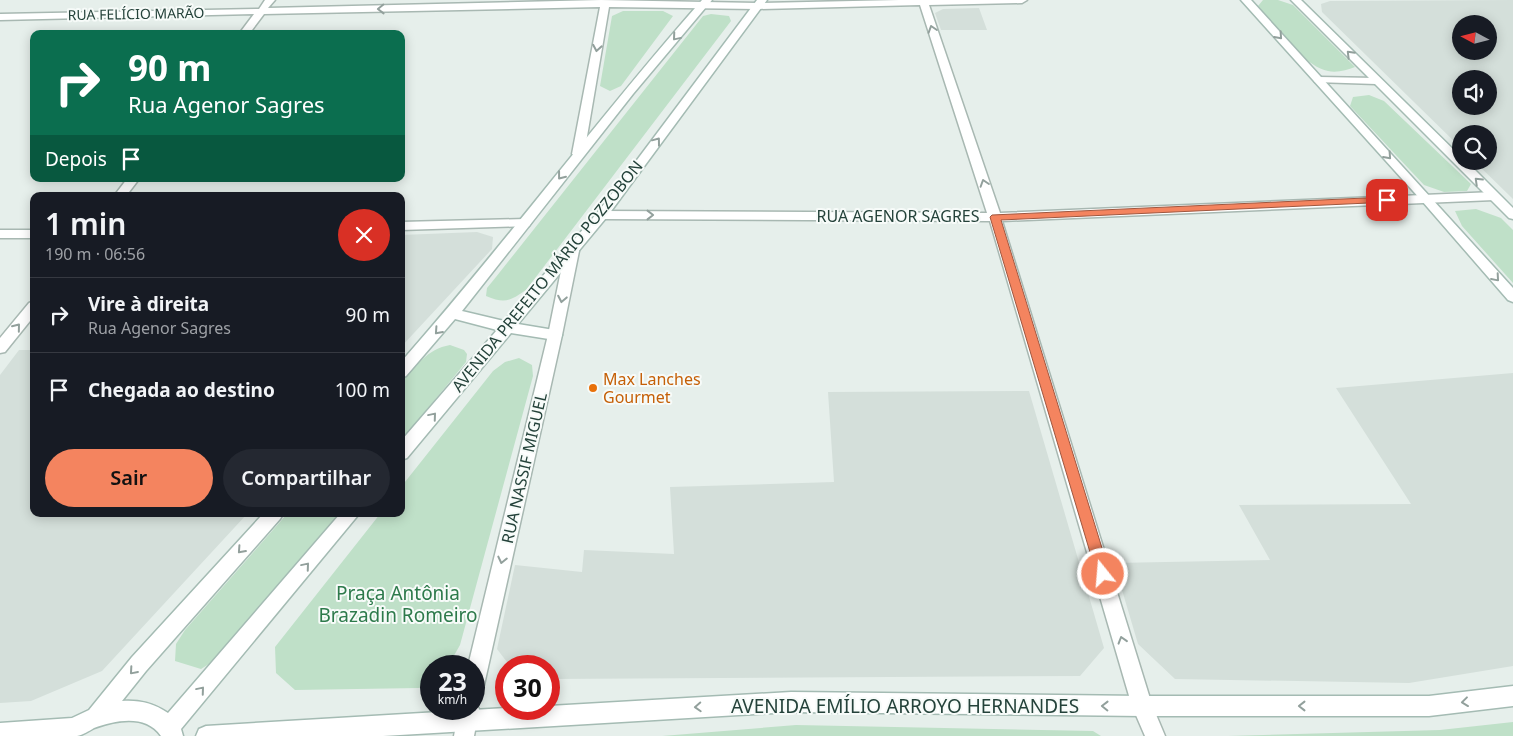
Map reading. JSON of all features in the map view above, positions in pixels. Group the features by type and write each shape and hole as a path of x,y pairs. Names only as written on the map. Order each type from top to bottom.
{"street":[{"path":"247,30 270,0"},
{"name":"RUA FELÍCIO MARÃO","path":"0,16 261,12 605,2 759,3 1022,0"},
{"path":"1246,0 1513,297"},
{"path":"1296,0 1513,215"},
{"path":"923,1 995,217 1142,706 1155,736"},
{"path":"578,154 605,2"},
{"path":"405,368 453,314 578,154 705,3"},
{"name":"AVENIDA PREFEITO MÁRIO POZZOBON","path":"405,448 602,215 759,3"},
{"path":"1319,80 1376,81"},
{"path":"123,192 131,182"},
{"name":"RUA AGENOR SAGRES","path":"602,215 995,217 1494,196"},
{"path":"405,226 525,223"},
{"path":"0,234 30,234"},
{"name":"RUA NASSIF MIGUEL","path":"481,655 555,335 572,251"},
{"path":"0,348 30,311"},
{"path":"453,314 508,327 555,335"},
{"path":"97,716 139,664 271,517"},
{"path":"0,733 67,732 97,716 117,711 135,710 160,718 171,732 348,517"},
{"name":"AVENIDA EMÍLIO ARROYO HERNANDES","path":"206,736 791,702 1142,706 1429,706 1513,696"}],"shaded area":[{"path":"1513,0 1513,199 1483,170 1497,170 1497,125 1452,125 1452,139 1322,12 1321,4 1330,1"},
{"path":"979,8 987,30 941,30 935,13 943,9"},
{"path":"477,232 493,237 492,249 405,343 405,235"},
{"path":"19,350 30,350 30,517 244,517 102,671 31,701 0,703 0,375"},
{"path":"1513,373 1513,666 1409,683 1175,679 1138,644 1114,563 1270,560 1239,505 1411,504 1336,388"},
{"path":"1029,391 1104,648 1080,676 560,679 560,655 502,655 497,649 515,565 582,572 584,550 674,554 670,487 834,482 828,392"}],"green space":[{"path":"1263,0 1278,0 1293,5 1355,67 1331,72 1309,62 1290,44 1258,6"},
{"path":"623,11 663,11 673,16 621,86 610,91 600,86 612,16"},
{"path":"711,14 729,16 731,21 526,290 516,297 503,301 486,296 487,288 703,16"},
{"path":"1369,95 1384,101 1452,166 1452,170 1456,170 1471,184 1467,191 1444,192 1424,185 1350,106 1353,97"},
{"path":"1476,209 1501,218 1513,230 1513,283 1462,226 1455,211"},
{"path":"450,345 464,350 467,354 466,362 405,436 405,378 428,354"},
{"name":"Praça Antônia Brazadin Romeiro","path":"519,358 532,365 533,376 460,645 454,655 420,655 419,688 295,690 276,673 275,647 378,517 405,517 405,482 493,371 505,362"},
{"path":"284,517 340,517 228,652 201,669 175,661 176,644 185,630"},
{"path":"1513,722 1513,736 1228,736 1440,730"},
{"path":"796,725 1093,731 1101,736 662,736"}],"place":[{"name":"Max Lanches Gourmet","path":"593,388"}],"route":[{"path":"1103,574 995,217 1387,200"}]}
